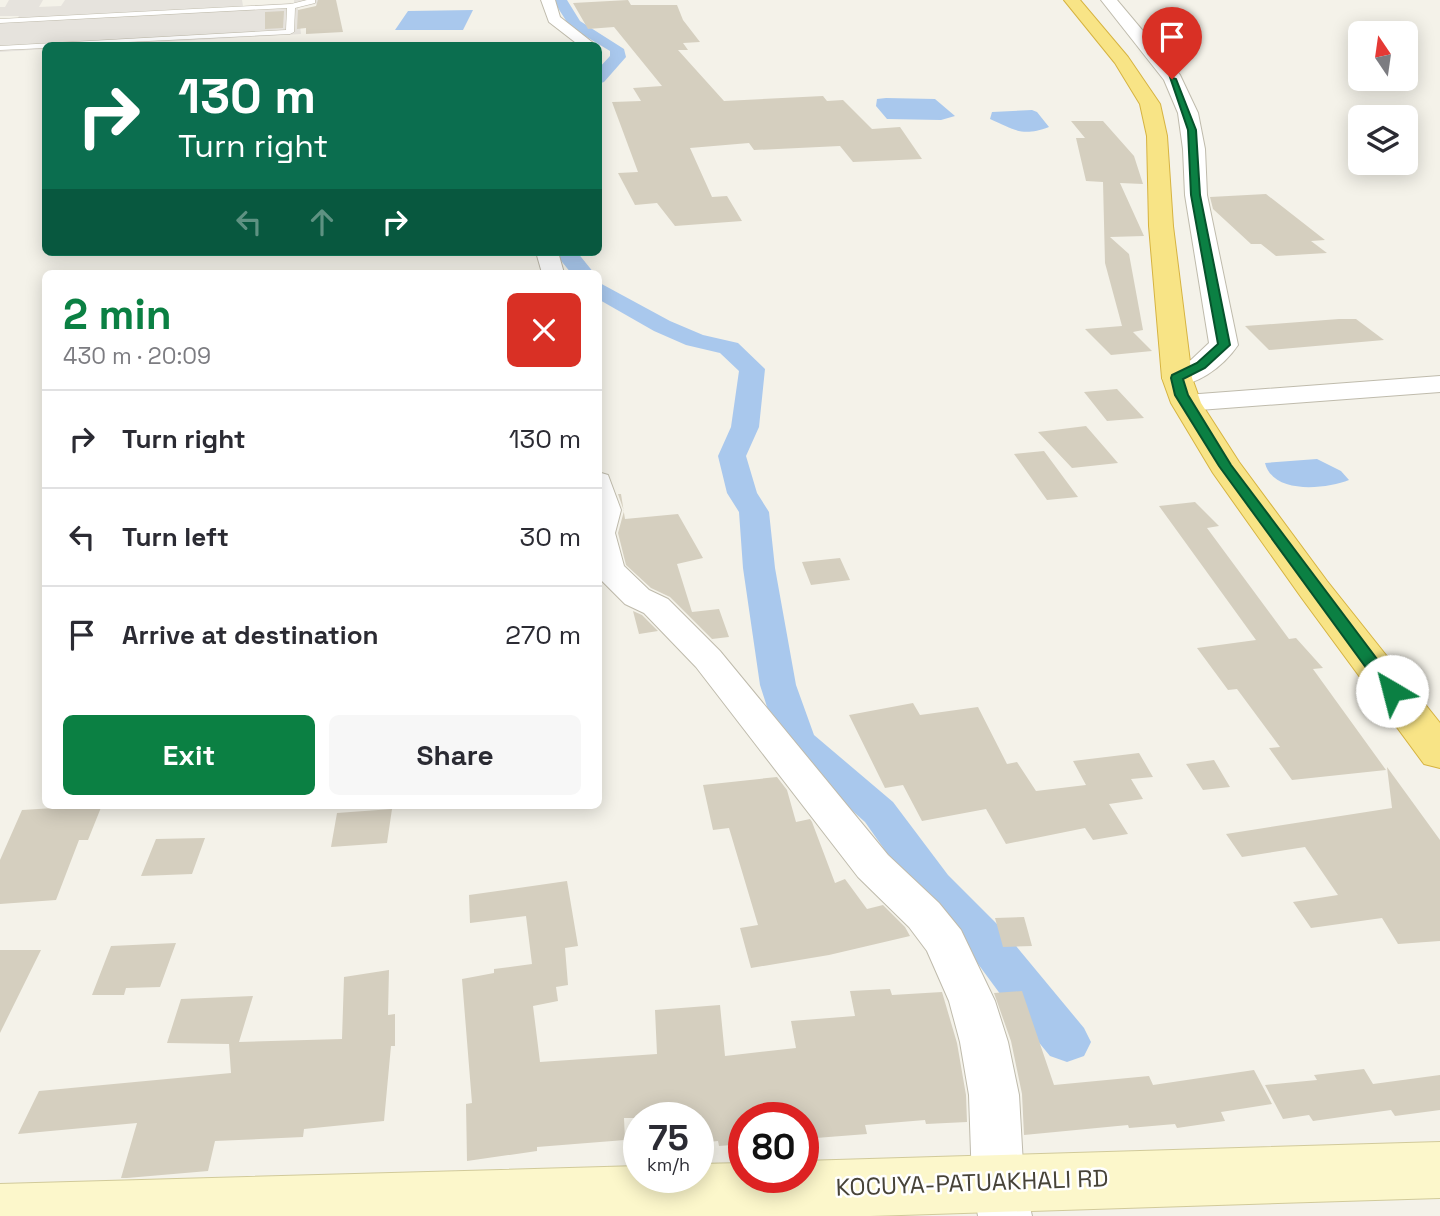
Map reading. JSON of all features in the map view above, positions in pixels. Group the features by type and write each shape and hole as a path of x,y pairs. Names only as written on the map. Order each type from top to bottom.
{"highway":[{"path":"1072,0 1122,61 1150,104 1157,136 1161,226 1181,391 1225,466 1306,578 1440,753"}],"main road":[{"name":"KOCUYA-PATUAKHALI RD","path":"0,1214 1002,1199 1440,1170"}],"street":[{"path":"548,0 554,19 585,42"},
{"path":"1110,0 1172,79 1192,130 1196,195 1224,345 1201,366 1181,391"},
{"path":"1181,391 1440,384"},
{"path":"602,496 606,510 602,525"},
{"path":"602,541 609,569 637,597 656,606 708,659 873,866 924,915 945,942 972,1000 984,1042 994,1095 1002,1199"}],"lane":[{"path":"0,21 291,6 311,3 311,0"},
{"path":"109,42 290,32 291,6"},
{"path":"0,48 42,46"}],"shaded area":[{"path":"9,0 43,0 39,7 61,6 65,0 242,0 243,6 320,0 320,3 298,8 301,34 162,42 42,42 42,49 0,52 0,20 17,19 19,16 0,16 0,7 5,7"}],"water":[{"path":"473,10 463,30 395,30 408,11"},
{"path":"877,99 935,99 955,116 941,120 887,119 876,106"},
{"path":"992,112 1037,112 1049,127 1025,132 990,119"},
{"path":"1317,459 1341,471 1349,480 1327,486 1289,485 1270,473 1265,463"}],"building":[{"path":"318,0 336,0 343,32 306,34 306,28 297,29 298,10 316,6"},
{"path":"628,0 631,5 677,5 683,20 700,42 683,43 688,50 678,50 724,101 823,96 827,101 843,100 872,129 900,127 922,159 853,162 840,146 754,150 749,143 690,148 712,197 727,196 742,221 675,226 657,203 635,205 618,173 638,172 612,102 641,101 633,88 662,86 614,27 588,29 573,3"},
{"path":"284,11 283,28 265,29 265,12"},
{"path":"1071,121 1103,121 1134,156 1143,184 1120,183 1144,236 1110,237 1129,254 1143,330 1133,332 1152,351 1111,355 1085,329 1122,326 1105,263 1103,182 1086,181 1076,138 1085,138"},
{"path":"1266,194 1325,240 1311,241 1327,253 1276,256 1261,244 1251,244 1213,209 1210,197"},
{"path":"1356,319 1384,340 1269,350 1245,326"},
{"path":"1117,389 1144,418 1107,421 1084,392"},
{"path":"1086,426 1118,463 1072,468 1038,432"},
{"path":"1044,451 1078,497 1047,500 1014,454"},
{"path":"1195,502 1219,526 1207,528 1289,639 1296,638 1323,668 1313,669 1386,770 1292,780 1269,748 1280,747 1237,689 1228,690 1197,648 1256,640 1159,506"},
{"path":"624,512 625,519 678,514 703,558 677,564 692,612 719,609 729,637 712,639 670,597 651,588 626,565 618,533"},
{"path":"840,558 850,580 811,585 802,562"},
{"path":"633,611 642,615 658,631 639,634"},
{"path":"913,703 920,715 978,707 1007,764 1017,762 1036,791 1086,785 1073,761 1139,753 1153,777 1131,779 1143,799 1109,804 1128,834 1093,840 1085,828 1006,844 986,809 922,821 903,785 885,788 849,715"},
{"path":"1214,760 1230,787 1203,790 1186,764"},
{"path":"1387,767 1440,840 1440,941 1398,944 1382,918 1311,928 1293,902 1338,895 1305,847 1242,857 1226,834 1392,808"},
{"path":"777,777 787,790 796,822 810,819 812,822 835,883 845,879 867,909 883,905 905,927 910,936 829,955 751,968 740,928 758,925 729,828 713,830 703,785"},
{"path":"100,809 88,840 79,840 56,900 0,904 0,860 22,810"},
{"path":"392,809 387,843 331,847 337,813"},
{"path":"205,838 192,874 141,876 156,839"},
{"path":"567,881 578,946 565,948 568,985 556,987 558,1001 533,1006 540,1062 657,1054 655,1010 720,1005 725,1056 796,1048 791,1021 855,1016 850,991 890,989 892,995 942,992 957,1043 966,1095 967,1122 926,1124 925,1120 865,1125 867,1134 819,1138 819,1102 728,1102 728,1145 719,1146 718,1141 714,1141 714,1102 623,1102 623,1140 537,1147 537,1151 467,1161 466,1104 472,1103 462,979 494,973 494,969 532,964 526,916 470,923 469,895"},
{"path":"1024,917 1032,946 1003,947 995,918"},
{"path":"176,943 160,987 126,988 124,995 92,995 111,946"},
{"path":"0,950 41,950 0,1033"},
{"path":"389,970 388,1015 395,1014 395,1046 391,1046 384,1121 304,1129 303,1137 215,1141 208,1171 127,1178 121,1178 137,1123 18,1134 39,1091 231,1073 229,1044 167,1043 181,999 253,996 239,1042 342,1039 344,977"},
{"path":"1022,991 1054,1085 1149,1076 1153,1085 1254,1070 1272,1104 1221,1112 1225,1121 1177,1128 1175,1124 1129,1128 1128,1125 1024,1135 1022,1094 1011,1041 994,993"},
{"path":"1364,1069 1373,1084 1440,1075 1440,1110 1395,1116 1391,1110 1313,1121 1309,1115 1283,1119 1265,1085 1317,1080 1314,1075"}],"waterway":[{"path":"560,0 575,24 617,49 618,57 602,75"},
{"path":"568,256 580,270"},
{"path":"602,291 662,326 695,340 729,348 752,369 745,427 732,456 742,493 754,512 759,568 778,685 797,741 879,812 933,886 986,941 1025,993 1067,1042"}],"route":[{"path":"1172,79 1188,113 1192,130 1196,195 1224,345 1201,366 1177,378 1182,395 1225,466 1392,691"}]}
